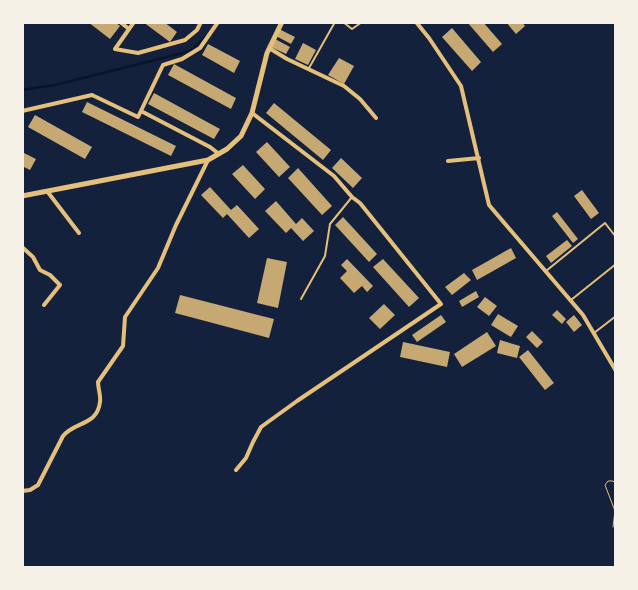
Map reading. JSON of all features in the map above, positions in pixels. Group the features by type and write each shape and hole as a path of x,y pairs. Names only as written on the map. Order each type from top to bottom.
{"street":[{"path":"120,22 129,29"},
{"path":"134,22 115,49 138,53 185,40 197,30 201,22"},
{"path":"22,111 92,95 138,117 163,65 182,59 200,48 218,22"},
{"path":"22,196 208,160 227,149 241,136 252,113 266,52 282,22"},
{"path":"416,22 461,86 489,205 583,315 616,371"},
{"path":"269,48 287,59 344,86 360,99 376,118"},
{"path":"141,111 210,147 219,154"},
{"path":"236,470 246,458 252,442 261,428 297,401 441,304 360,203 352,198 334,176 252,113"},
{"path":"448,161 479,158"},
{"path":"22,492 38,485 66,432 74,426 87,422 96,413 100,404 98,382 123,346 125,316 158,268 176,224 208,160"},
{"path":"47,191 79,233"},
{"path":"22,247 33,257 40,270 50,275 60,285 44,305"}],"lane":[{"path":"309,69 335,22"},
{"path":"343,22 352,28 362,22"},
{"path":"301,299 325,256 330,224 352,198"},
{"path":"546,271 605,223 616,237"},
{"path":"571,300 616,264"},
{"path":"594,333 616,316"}],"path":[{"path":"612,527 615,511 605,485 608,481 613,481 616,484"}],"building":[{"path":"88,22 115,22 120,26 110,39"},
{"path":"143,22 164,22 177,32 170,42"},
{"path":"467,22 483,22 502,44 493,52"},
{"path":"506,22 522,22 525,26 516,34"},
{"path":"452,28 481,62 472,71 442,37"},
{"path":"279,29 295,37 291,44 276,36"},
{"path":"275,39 290,47 286,54 271,47"},
{"path":"303,43 316,50 308,65 295,59"},
{"path":"208,44 240,61 234,73 202,55"},
{"path":"339,58 354,66 344,84 328,75"},
{"path":"174,64 236,98 231,109 168,75"},
{"path":"154,93 220,129 214,139 148,104"},
{"path":"87,102 176,146 171,156 82,112"},
{"path":"274,103 331,150 323,160 266,113"},
{"path":"35,115 92,147 85,159 28,127"},
{"path":"267,142 290,167 279,177 256,152"},
{"path":"22,152 36,159 30,170 22,166"},
{"path":"341,158 362,178 353,188 332,168"},
{"path":"243,165 265,189 255,199 232,174"},
{"path":"298,168 332,206 322,215 288,178"},
{"path":"210,187 231,210 237,205 259,229 249,238 227,214 223,218 201,195"},
{"path":"582,190 599,213 591,219 574,196"},
{"path":"276,201 296,224 302,218 314,231 303,241 291,228 286,233 265,211"},
{"path":"557,212 578,239 573,243 552,216"},
{"path":"343,217 377,254 369,262 335,225"},
{"path":"567,240 572,246 551,263 546,256"},
{"path":"511,248 516,258 477,280 472,270"},
{"path":"267,258 287,262 278,308 257,303"},
{"path":"347,259 373,286 367,292 362,286 354,293 340,278 347,271 341,265"},
{"path":"383,259 419,298 409,307 373,267"},
{"path":"464,273 471,280 452,295 445,287"},
{"path":"476,291 479,297 462,307 459,301"},
{"path":"180,295 274,319 269,338 175,313"},
{"path":"485,297 497,306 489,316 477,307"},
{"path":"384,304 395,315 380,329 369,318"},
{"path":"557,310 566,319 562,324 552,315"},
{"path":"498,314 518,326 511,337 491,325"},
{"path":"441,315 446,322 417,342 412,335"},
{"path":"574,315 582,325 574,332 566,322"},
{"path":"532,331 543,342 537,348 526,337"},
{"path":"487,332 496,346 462,367 454,354"},
{"path":"500,340 520,346 517,358 497,353"},
{"path":"403,342 450,352 447,367 400,357"},
{"path":"528,350 554,383 545,390 519,357"}],"waterway":[{"path":"22,90 55,85 191,51 207,35"}]}
